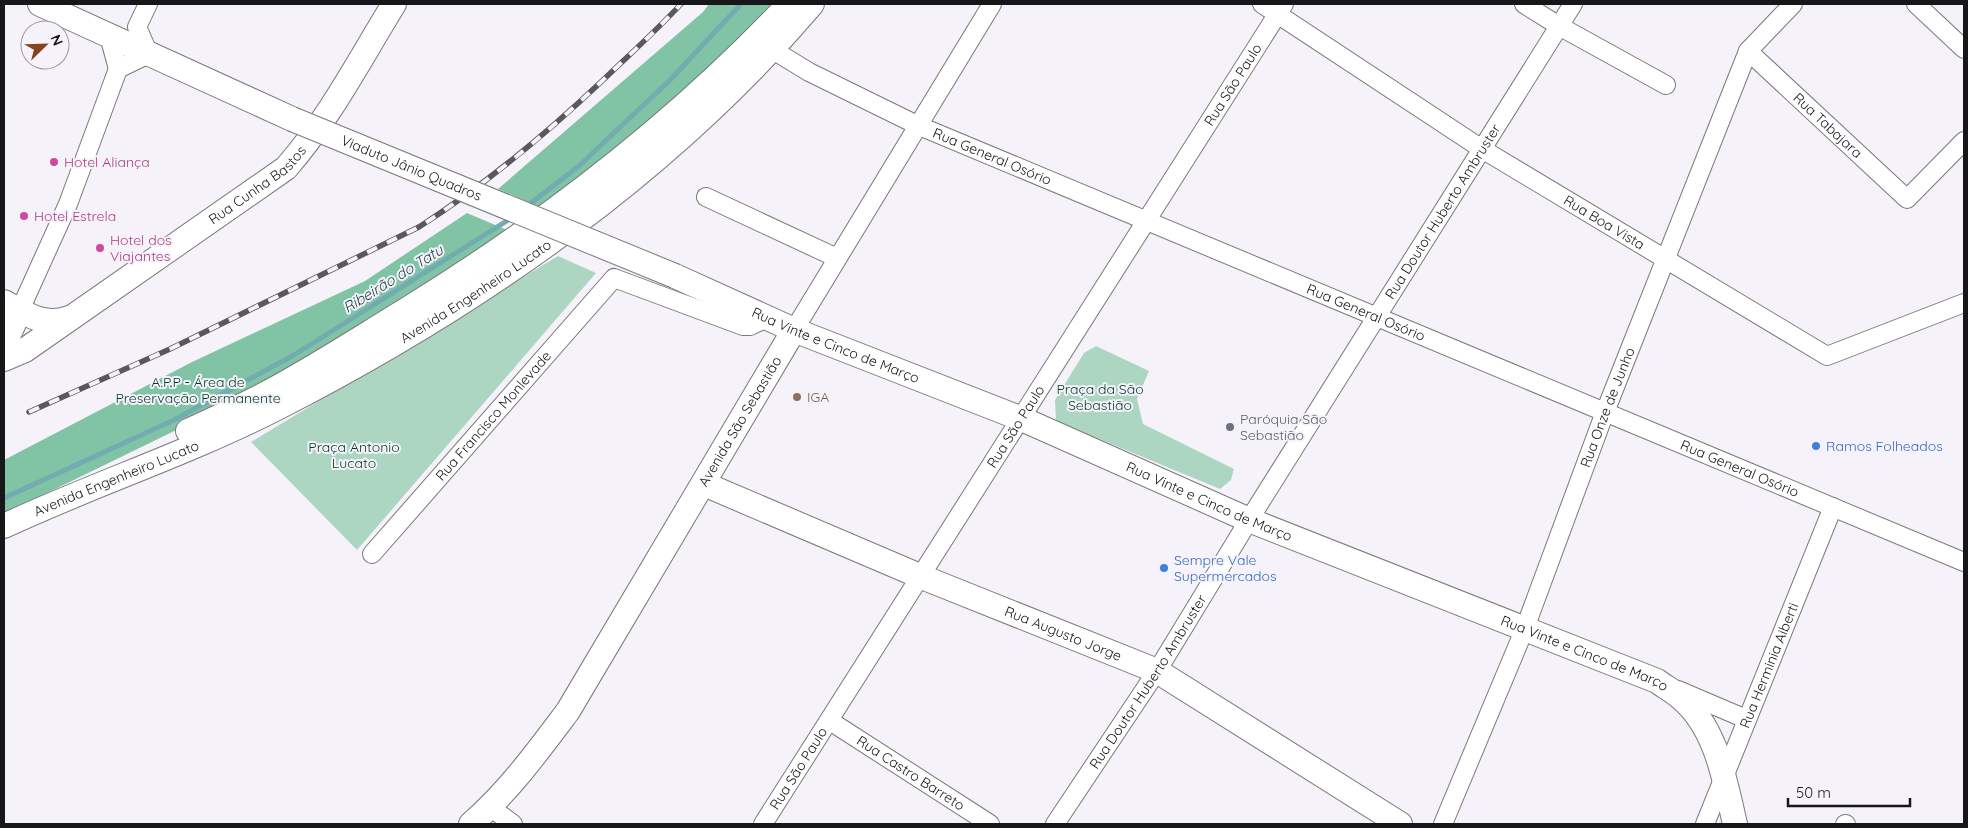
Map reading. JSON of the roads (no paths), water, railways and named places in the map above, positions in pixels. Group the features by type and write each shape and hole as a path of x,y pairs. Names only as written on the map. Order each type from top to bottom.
{"main road":[{"name":"Viaduto Jânio Quadros","path":"40,4 292,119 675,276"},
{"name":"Rua Cunha Bastos","path":"4,359 25,350 286,168 308,142 394,4"},
{"path":"773,50 774,30 790,4"},
{"name":"Avenida Engenheiro Lucato","path":"36,511 182,434 266,394 345,348 509,244 575,197 695,96 743,52 790,4"},
{"name":"Avenida Engenheiro Lucato","path":"36,511 188,449 277,408 377,353 487,285 574,224 649,165 773,50 812,4"},
{"name":"Rua Vinte e Cinco de Março","path":"675,276 794,330 1022,419 1249,520 1657,682"},
{"name":"Rua Cunha Bastos","path":"12,306 35,319 58,322 69,318"},
{"path":"4,345 12,306"},
{"name":"Avenida São Sebastião","path":"471,824 490,807 531,760 568,711 794,330"},
{"name":"Rua Augusto Jorge","path":"704,484 922,577 1157,671 1400,824"},
{"path":"4,526 36,511"},
{"path":"1657,682 1683,699 1705,726 1723,776 1735,824"}],"street":[{"path":"118,69 149,54 137,27 148,4"},
{"name":"Avenida São Sebastião","path":"794,330 992,4"},
{"name":"Rua Boa Vista","path":"1262,4 1280,8 1482,149 1826,356 1964,303"},
{"path":"1524,4 1559,26 1666,86"},
{"name":"Rua Doutor Huberto Ambruster","path":"1060,822 1157,671 1249,520 1573,4"},
{"name":"Rua Onze de Junho","path":"1444,824 1525,628 1605,412 1748,51 1792,4"},
{"path":"1916,4 1964,49"},
{"name":"Rua São Paulo","path":"764,824 1022,419 1145,220 1280,8"},
{"path":"12,306 68,204 118,69 109,36"},
{"name":"Rua General Osório","path":"773,50 810,72 917,125 1964,562"},
{"name":"Rua Tabajara","path":"1748,51 1907,199 1963,147"},
{"path":"706,197 837,258"},
{"name":"Rua Francisco Monlevade","path":"372,554 614,278 743,326 750,326 767,318"},
{"name":"Rua Herminia Aiberti","path":"1705,824 1833,507"},
{"name":"Rua Vinte e Cinco de Março","path":"1657,682 1746,719"},
{"name":"Rua Castro Barreto","path":"830,722 990,824"},
{"path":"490,807 513,824"}],"waterway":[{"name":"Ribeirão do Tatu","path":"526,207 579,166 670,80 741,4"},
{"name":"Ribeirão do Tatu","path":"4,498 174,420 294,355 513,217"}],"railway":[{"path":"29,412 170,349 419,227 468,194 537,140 602,81 681,4"}],"place":[{"name":"Hotel Aliança","path":"54,162"},
{"name":"Hotel Estrela","path":"24,216"},
{"name":"Hotel dos Viajantes","path":"100,248"},
{"name":"IGA","path":"797,397"},
{"name":"Paróquia São Sebastião","path":"1230,427"},
{"name":"Ramos Folheados","path":"1816,446"},
{"name":"Sempre Vale Supermercados","path":"1164,568"}],"park label":[{"name":"A.P.P - Área de Preservação Permanente","path":"198,390"},
{"name":"Praça da São Sebastião","path":"1100,398"},
{"name":"Praça Antonio Lucato","path":"354,456"}]}
